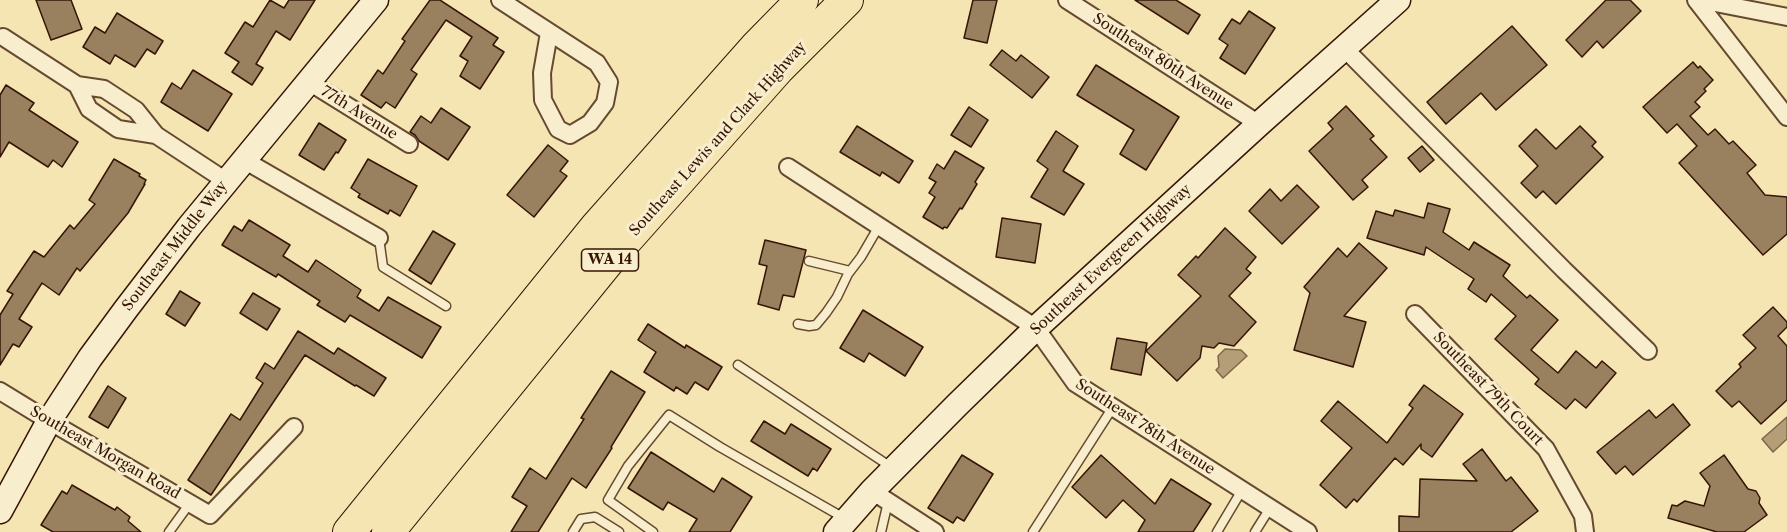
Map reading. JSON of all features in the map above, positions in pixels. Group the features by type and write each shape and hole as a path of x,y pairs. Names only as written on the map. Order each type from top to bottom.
{"highway":[{"name":"WA 14","path":"348,532 597,226 755,48 802,0"},
{"name":"Southeast Lewis and Clark Highway","path":"388,532 619,248 778,69 847,0"}],"street":[{"name":"Southeast Middle Way","path":"0,511 49,421 90,358 126,309 226,181 376,0"},
{"path":"500,0 597,63 609,82 605,103 590,123 570,135 558,129 543,100 542,73 549,33"},
{"name":"Southeast 80th Avenue","path":"1067,0 1259,124"},
{"name":"Southeast Evergreen Highway","path":"841,526 880,497 894,469 1036,328 1398,0"},
{"path":"1698,0 1787,17"},
{"path":"1698,0 1787,117"},
{"path":"3,37 77,85 104,89 136,110 156,135 226,181"},
{"path":"1345,49 1648,351"},
{"name":"77th Avenue","path":"309,82 409,144"},
{"path":"77,85 89,109 118,129 156,135"},
{"path":"244,160 379,238"},
{"name":"Southeast 78th Avenue","path":"788,167 1036,328 1075,383 1308,532"},
{"name":"Southeast 79th Court","path":"1415,314 1546,449 1583,516 1585,532"},
{"name":"Southeast Morgan Road","path":"0,391 210,514 294,427"},
{"path":"880,497 935,532"}],"lane":[{"path":"798,324 816,325 837,297 850,271 879,226"},
{"path":"379,238 383,267 446,306"},
{"path":"809,261 850,271"},
{"path":"738,365 894,469"},
{"path":"1033,532 1113,407"},
{"path":"653,532 608,500 628,466 669,415 841,526"},
{"path":"1217,532 1242,490"},
{"path":"880,497 881,532"},
{"path":"169,532 190,503"},
{"path":"1256,532 1270,508"},
{"path":"573,532 581,519 594,517 619,532"}],"shaded area":[{"path":"1225,349 1241,350 1247,356 1223,378 1216,370 1219,367 1218,356"},
{"path":"1787,417 1787,439 1773,452 1762,439"}],"building":[{"path":"36,0 71,0 82,29 51,40"},
{"path":"270,0 284,8 289,0 315,0 290,40 276,31 256,64 263,68 252,85 232,72 239,62 225,53 245,22 253,27"},
{"path":"430,0 440,0 498,38 493,45 504,52 480,89 460,76 468,61 460,56 472,37 446,20 411,70 417,74 395,108 386,102 381,108 361,95 378,70 383,74 405,41 402,39"},
{"path":"973,0 997,0 987,43 964,38"},
{"path":"1135,0 1176,0 1200,15 1188,34"},
{"path":"1606,0 1630,0 1641,11 1603,48 1597,41 1582,57 1566,40"},
{"path":"1249,11 1275,28 1245,74 1220,58 1228,45 1219,39 1232,19 1240,24"},
{"path":"117,13 163,41 155,54 147,49 135,67 115,55 110,64 83,47 95,27 105,33"},
{"path":"1512,26 1547,65 1496,110 1481,93 1446,124 1427,102"},
{"path":"1002,50 1016,61 1021,55 1049,77 1032,98 990,65"},
{"path":"1693,62 1713,80 1695,102 1700,107 1690,116 1708,135 1715,129 1729,144 1733,141 1756,165 1747,173 1765,195 1787,197 1787,234 1763,255 1679,163 1697,146 1677,124 1667,133 1643,107"},
{"path":"1096,65 1179,117 1146,170 1120,154 1134,130 1077,95"},
{"path":"193,70 232,94 208,131 161,102 172,83 181,89"},
{"path":"6,85 34,103 29,110 78,142 62,167 53,160 48,167 9,142 0,157 0,95"},
{"path":"1346,106 1374,136 1370,139 1387,157 1362,180 1368,187 1353,200 1309,151 1333,129 1328,123"},
{"path":"969,107 988,120 971,147 951,135"},
{"path":"441,108 470,127 448,160 419,141 410,132 421,116 431,123"},
{"path":"319,123 346,140 324,170 299,155"},
{"path":"857,126 913,161 899,183 882,172 880,176 840,152"},
{"path":"1580,126 1596,142 1592,146 1603,157 1556,204 1543,191 1536,198 1521,183 1538,166 1519,146 1536,129 1556,149"},
{"path":"1056,131 1078,146 1063,171 1084,184 1064,215 1031,197 1048,169 1037,161"},
{"path":"548,145 568,161 560,171 567,176 534,217 507,195"},
{"path":"1422,146 1434,160 1420,172 1408,158"},
{"path":"955,151 984,168 962,209 960,208 947,228 943,229 923,217 935,197 929,193 936,182 929,178 937,164 944,169"},
{"path":"114,159 140,174 139,176 146,180 145,184 128,213 80,271 77,268 59,295 42,283 19,319 32,327 19,347 13,344 0,365 0,315 13,294 7,291 34,251 44,257 70,225 74,229 95,204 89,200"},
{"path":"368,159 417,186 400,216 390,210 388,214 358,197 360,194 351,188"},
{"path":"1297,185 1319,207 1282,244 1249,211 1270,189 1281,201"},
{"path":"1428,203 1450,209 1443,232 1469,250 1474,242 1510,265 1503,276 1527,298 1530,295 1558,320 1531,350 1558,373 1576,351 1596,368 1602,361 1616,373 1586,408 1575,399 1566,409 1535,384 1539,379 1495,339 1516,316 1491,294 1486,302 1468,289 1474,279 1426,247 1424,255 1367,238 1376,211 1393,216 1395,210 1424,218"},
{"path":"1002,218 1041,224 1035,263 996,257"},
{"path":"249,220 290,245 283,256 308,272 316,260 361,290 357,297 379,311 388,297 441,327 422,358 350,315 345,322 317,305 320,301 278,274 276,277 222,245 234,226 242,231"},
{"path":"1225,228 1256,257 1246,269 1251,273 1229,296 1256,322 1234,346 1219,343 1214,348 1202,346 1200,358 1177,381 1146,351 1201,296 1178,275 1196,256 1198,258"},
{"path":"433,231 455,244 431,284 409,270"},
{"path":"765,240 806,250 794,297 783,295 779,310 758,304 767,266 759,264"},
{"path":"1359,243 1387,268 1344,316 1366,322 1353,367 1294,350 1310,293 1304,287 1338,248 1347,257"},
{"path":"180,291 200,303 185,326 166,314"},
{"path":"253,293 280,309 267,330 240,313"},
{"path":"1773,307 1787,322 1787,327 1778,336 1787,346 1787,400 1761,424 1739,401 1732,407 1716,391 1741,367 1739,364 1756,348 1743,335"},
{"path":"863,310 923,347 905,376 869,353 864,362 840,348"},
{"path":"648,324 685,348 686,345 722,367 708,390 695,382 687,394 676,387 674,391 644,372 656,352 638,340"},
{"path":"298,331 334,354 338,348 386,378 374,396 305,355 211,495 188,480 231,414 240,420 263,383 256,378 265,363 274,369"},
{"path":"1117,338 1147,343 1141,375 1111,369"},
{"path":"611,371 645,392 612,448 586,488 572,478 538,532 511,532 527,506 512,497 530,468 546,479"},
{"path":"1424,385 1463,414 1432,457 1421,449 1421,444 1403,465 1395,458 1357,502 1354,499 1346,508 1320,485 1352,448 1321,421 1338,401 1387,443 1413,408 1409,405"},
{"path":"108,386 126,398 108,428 89,417"},
{"path":"1673,404 1690,425 1633,475 1625,466 1616,474 1597,452 1649,410 1656,418"},
{"path":"764,421 785,434 791,424 831,449 817,471 813,468 808,476 751,441"},
{"path":"1482,449 1506,481 1511,477 1538,511 1511,532 1399,532 1399,516 1419,517 1420,479 1477,481 1463,464"},
{"path":"651,452 714,492 722,478 752,497 730,532 689,532 697,519 668,502 663,510 628,488"},
{"path":"962,455 993,474 964,521 957,517 953,523 928,508"},
{"path":"1101,455 1155,504 1171,479 1211,504 1193,532 1138,532 1145,520 1123,500 1106,518 1072,487"},
{"path":"1724,455 1748,489 1756,491 1760,498 1759,503 1767,515 1744,532 1717,532 1668,518 1672,505 1677,506 1685,501 1704,506 1710,486 1700,473"},
{"path":"72,485 115,510 117,507 130,517 128,521 141,532 53,532 41,525 62,491 67,494"}]}
